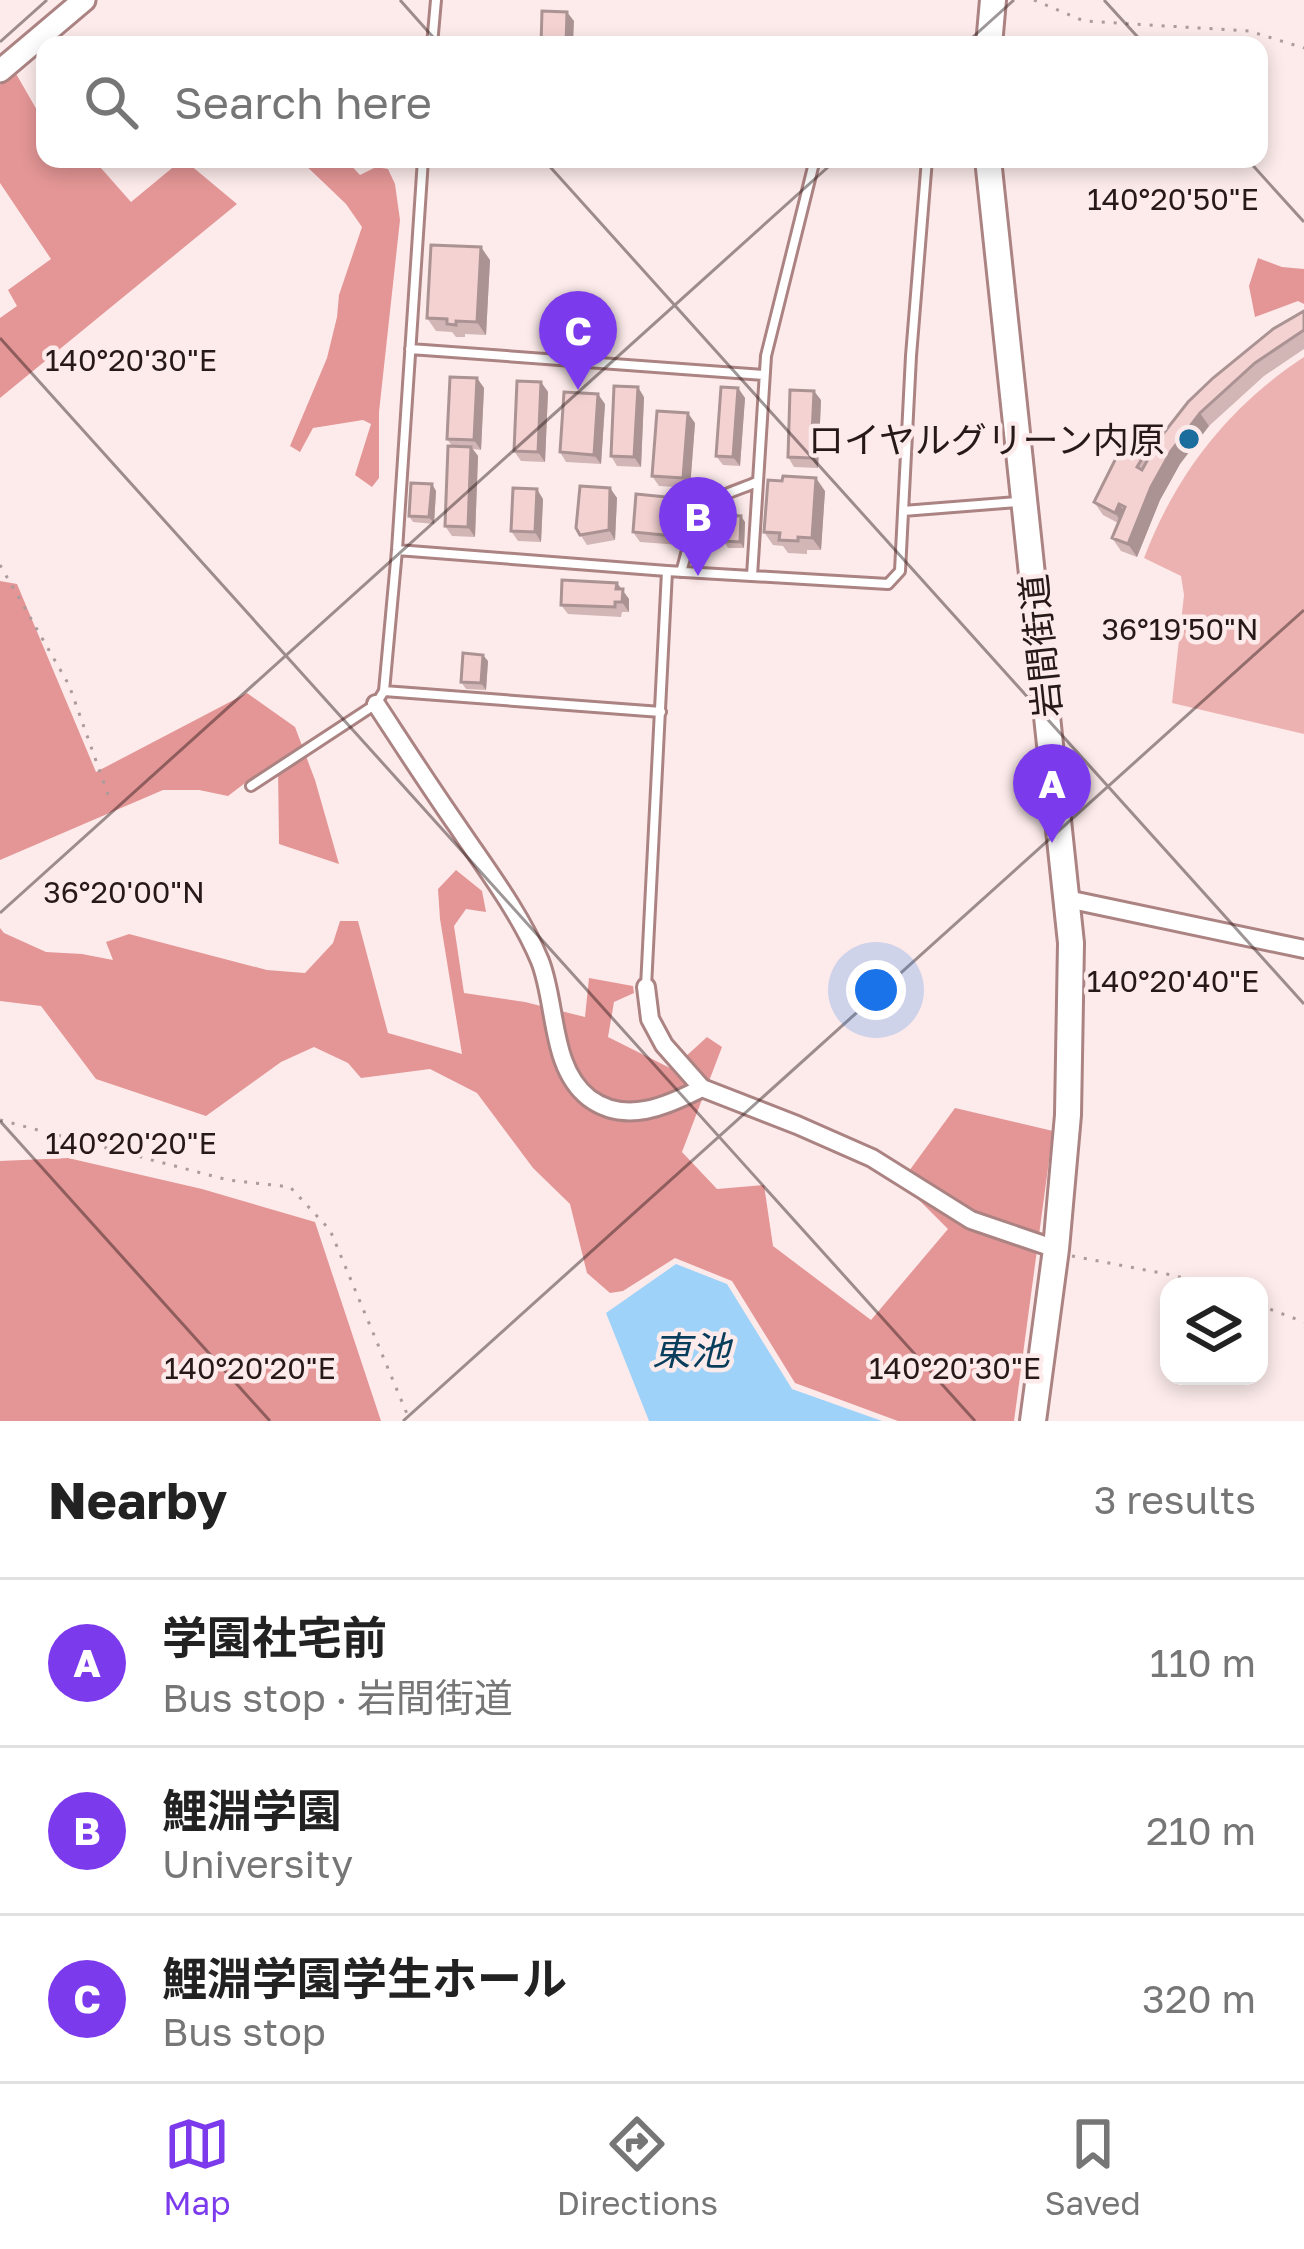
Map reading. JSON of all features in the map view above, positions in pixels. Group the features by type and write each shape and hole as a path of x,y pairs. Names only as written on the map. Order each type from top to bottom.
{"main road":[{"path":"990,36 993,0"},
{"name":"岩間街道","path":"989,168 1072,983 1068,1114 1056,1249 1033,1421"}],"street":[{"path":"41,36 84,0"},
{"path":"0,70 36,40"},
{"path":"380,697 519,919 541,964 573,1082 608,1108 636,1111 665,1107 701,1088"},
{"path":"1067,899 1304,949"},
{"path":"646,987 650,1019 664,1045 701,1088 872,1159 971,1220 1056,1249"}],"lane":[{"path":"433,36 436,0"},
{"path":"380,697 397,550 423,168"},
{"path":"752,576 769,340 813,168"},
{"path":"397,550 888,584 900,571 910,356 926,168"},
{"path":"410,349 764,375"},
{"path":"681,572 705,507 757,482"},
{"path":"903,511 1025,502"},
{"path":"646,987 667,571"},
{"path":"251,786 380,697 661,712"}],"path":[{"path":"1034,0 1084,21 1249,31 1265,36"},
{"path":"1268,37 1304,48"},
{"path":"0,566 69,685 110,800"},
{"path":"0,1120 228,1180 290,1187 330,1230 410,1421"},
{"path":"1056,1249 1180,1277"},
{"path":"1268,1309 1304,1322"}],"shaded area":[{"path":"15,72 36,108 36,168 101,168 131,202 172,168 194,168 237,204 0,398 0,318 17,306 8,290 51,259 0,183 0,85"},
{"path":"308,168 353,168 360,175 374,168 388,169 400,220 379,412 379,478 372,487 355,475 371,424 363,420 313,428 300,452 290,446 327,358 339,295 362,227 346,204"},
{"path":"1258,258 1304,269 1304,304 1298,301 1255,317 1249,286"},
{"path":"1304,357 1304,734 1172,703 1184,595 1181,576 1144,558 1172,498 1207,445 1251,398"},
{"path":"0,581 17,584 96,772 247,693 295,727 339,864 279,844 278,765 228,796 163,790 0,860"},
{"path":"456,870 482,891 486,912 466,909 454,926 464,993 585,1017 589,978 633,986 634,993 614,1002 608,1037 672,1069 707,1037 722,1047 682,1152 717,1189 764,1185 773,1246 871,1320 948,1229 901,1182 955,1108 1053,1131 1014,1421 898,1421 795,1383 732,1281 675,1258 623,1291 610,1293 587,1273 570,1204 533,1168 477,1093 430,1069 361,1078 348,1063 314,1047 281,1062 206,1116 96,1079 41,1006 0,1001 0,928 46,952 113,960 106,942 129,934 267,970 305,973 333,943 340,921 358,921 388,1033 462,1054 438,889"},
{"path":"68,1158 202,1189 315,1222 381,1421 0,1421 0,1161"}],"water":[{"name":"東池","path":"676,1264 727,1284 792,1389 882,1421 649,1421 606,1313"}],"building":[{"path":"542,11 567,12 566,36 541,36"},
{"path":"431,245 481,247 477,322 456,321 456,325 447,324 447,319 427,318"},
{"path":"1304,311 1304,330 1255,363 1200,413 1171,451 1128,544 1112,538 1125,507 1119,504 1115,513 1094,502 1122,446 1143,457 1137,467 1142,470 1188,402 1273,329"},
{"path":"450,377 477,378 474,440 447,439"},
{"path":"517,381 541,382 538,452 514,451"},
{"path":"614,386 638,387 634,457 611,456"},
{"path":"721,387 738,388 733,457 716,456"},
{"path":"790,390 814,391 811,458 788,457"},
{"path":"564,392 598,394 594,455 560,452"},
{"path":"657,411 688,413 683,478 652,476"},
{"path":"448,446 471,447 468,527 445,526"},
{"path":"783,476 816,478 812,538 779,540 780,533 764,532 768,480 782,481"},
{"path":"411,483 432,484 429,517 409,516"},
{"path":"580,486 610,488 609,530 580,535 576,528"},
{"path":"513,488 537,489 535,532 511,531"},
{"path":"636,494 677,498 674,536 633,532"},
{"path":"724,515 741,516 740,542 724,541"},
{"path":"562,580 617,583 616,589 623,589 622,602 615,602 615,607 561,605"},
{"path":"463,653 483,655 481,683 461,682"}],"place":[{"name":"鯉淵学園学生ホール","path":"578,390"},
{"name":"ロイヤルグリーン内原","path":"1189,439"},
{"name":"鯉淵学園","path":"698,576"},
{"name":"学園社宅前","path":"1052,843"}]}
